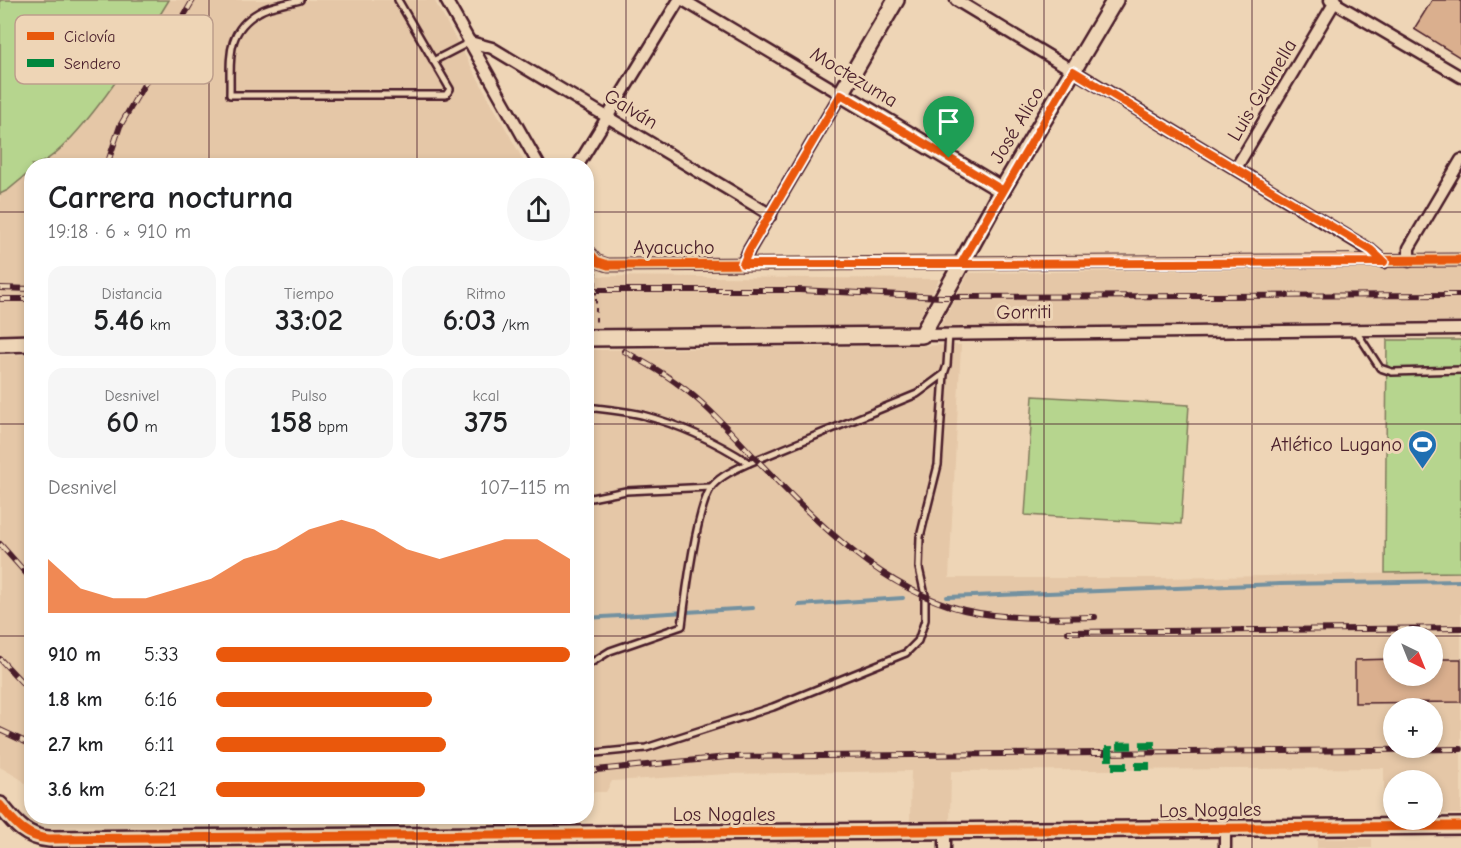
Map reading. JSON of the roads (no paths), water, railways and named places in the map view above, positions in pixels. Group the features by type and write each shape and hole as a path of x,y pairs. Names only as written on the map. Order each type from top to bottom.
{"street":[{"name":"Moctezuma","path":"681,0 1002,190"},
{"path":"582,158 681,0"},
{"path":"743,264 749,250 896,0"},
{"path":"956,0 1371,250 1384,262"},
{"name":"José Alico","path":"922,335 1002,190 1115,0"},
{"path":"448,1 535,158"},
{"path":"1334,1 1461,77"},
{"name":"Luis Guanella","path":"1236,168 1334,1"},
{"name":"Galván","path":"470,42 492,48 771,214"},
{"path":"1409,261 1409,249 1461,160"},
{"name":"Ayacucho","path":"594,259 608,265 1461,260"},
{"name":"Gorriti","path":"594,338 1461,329"},
{"path":"0,344 24,344"},
{"name":"Los Nogales","path":"0,805 17,826 37,838 137,843 536,840 945,831 1461,826"},
{"path":"1225,827 1225,848"},
{"path":"945,831 945,848"}],"lane":[{"path":"300,0 260,11 234,35 231,45 230,95 446,95 450,89 398,0"},
{"path":"433,61 470,42"},
{"path":"1355,330 1380,368 1392,372 1461,370"},
{"path":"594,753 646,748 773,707 906,653 918,641 925,620 925,595 919,568 920,537 938,465 949,334"},
{"path":"594,497 626,491 711,487 748,463 917,393 944,374"},
{"path":"594,407 642,415 689,430 718,443 748,463"},
{"path":"594,661 610,651 682,626 699,525 711,487"}],"waterway":[{"path":"947,597 1280,584 1461,581"},
{"path":"799,605 903,598"},
{"path":"594,618 753,608"}],"railway":[{"path":"184,15 193,0"},
{"path":"109,158 120,126 144,84"},
{"path":"0,288 24,289"},
{"path":"594,290 799,290 942,297 1461,295"},
{"path":"0,299 24,299"},
{"path":"624,351 658,370 689,392 826,528 851,550 904,586 933,600 980,613 1030,618 1095,617"},
{"path":"0,544 24,571"},
{"path":"1068,632 1461,628"},
{"path":"0,659 24,684"},
{"path":"0,730 24,741"},
{"path":"594,770 727,757 1461,749"}],"place":[{"name":"Atlético Lugano","path":"1423,470"}]}
